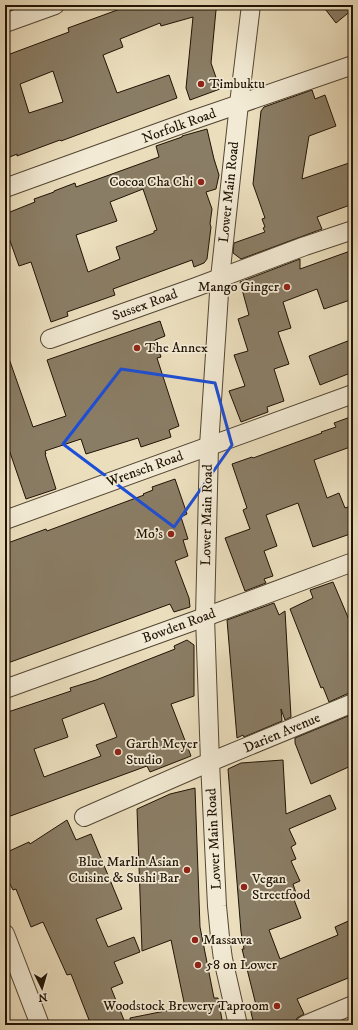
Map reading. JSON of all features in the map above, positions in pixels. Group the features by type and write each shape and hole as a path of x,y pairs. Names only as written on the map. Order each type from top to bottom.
{"street":[{"path":"5,23 55,5"},
{"name":"Lower Main Road","path":"238,1025 224,959 217,906 205,617 209,446 220,278 251,5"},
{"name":"Norfolk Road","path":"5,188 351,65"},
{"name":"Sussex Road","path":"50,339 353,230"},
{"name":"Wrensch Road","path":"5,520 353,394"},
{"name":"Bowden Road","path":"5,689 205,617 351,568"},
{"name":"Darien Avenue","path":"84,817 210,762 353,703"},
{"path":"5,934 40,1025"},
{"path":"305,1025 353,1005"}],"highlighted area":[{"path":"121,369 215,383 232,445 174,527 63,444"}],"building":[{"path":"131,5 219,5 219,9 216,10 211,63 220,89 190,100 186,88 193,17 161,26 160,23 120,39 123,47 103,55 117,93 169,75 177,98 61,141 60,140 5,159 5,49 8,49 10,54 69,32 68,28","holes":["53,71 63,102 29,113 20,84"]},
{"path":"322,5 353,5 353,9 336,23"},
{"path":"312,90 315,99 325,95 336,126 309,136 302,179 349,163 353,173 353,204 317,217 322,229 241,259 233,253 234,243 265,232 262,219 265,218 253,184 261,111 264,107"},
{"path":"207,129 219,175 216,189 206,192 212,209 207,259 204,263 194,267 192,260 113,289 115,295 67,312 68,316 51,322 31,262 19,266 9,238 5,240 5,214 35,202 34,199 75,183 76,187 159,157 156,146 182,136","holes":["143,189 157,230 154,231 154,233 116,247 120,259 88,272 76,235 117,221 110,202"]},
{"path":"353,250 353,299 324,309 317,289 283,302 291,328 278,332 289,364 274,369 284,401 267,407 268,412 241,422 229,391 245,386 234,355 248,351 238,319 249,315 240,282 300,259 300,269"},
{"path":"160,321 165,336 155,340 161,357 157,358 179,426 169,430 171,437 141,447 138,438 86,454 81,439 45,451 56,489 26,499 5,438 5,353 7,353 33,427 66,416 47,360"},
{"path":"353,339 353,372 320,385 309,356"},
{"path":"353,416 353,446 314,460 327,498 339,493 345,508 353,505 353,533 313,547 298,503 266,515 277,546 264,551 273,576 264,579 266,583 245,591 225,538 250,529 243,510 247,508 232,464 322,433 321,432 336,427 334,423"},
{"path":"175,479 187,514 181,517 188,539 183,540 188,556 175,561 189,598 190,607 174,612 170,604 5,664 5,544 46,529 47,531 144,495 143,494 153,490 152,487"},
{"path":"333,582 353,629 353,693 349,693 329,702 323,687 321,688 290,609 313,598 310,590"},
{"path":"274,603 279,615 285,611 291,717 285,720 281,709 282,721 244,737 243,735 237,738 227,620"},
{"path":"187,640 194,645 194,696 171,704 191,756 150,772 147,766 5,818 5,713 71,691 70,688 96,680 175,649 174,646","holes":["104,703 117,737 96,745 101,756 44,777 34,749 68,737 62,719"]},
{"path":"353,714 353,765 311,784 295,743 295,738"},
{"path":"283,760 286,814 330,795 336,809 289,829 296,844 291,847 296,859 291,861 300,881 293,884 297,896 293,897 301,918 269,930 280,959 338,935 335,927 353,919 353,976 297,999 304,1014 297,1018 295,1025 254,1025 250,1008 256,1005 242,949 244,949 241,932 228,769 241,763"},
{"path":"195,788 200,927 214,998 218,998 223,1025 131,1025 130,1018 185,1007 171,940 142,951 137,809 170,794"},
{"path":"67,820 76,840 91,834 122,909 96,919 108,947 134,937 140,952 114,962 123,983 111,988 126,1025 91,1025 71,974 67,975 43,922 31,927 16,889 13,890 5,874 5,853 29,842 30,844"}],"place":[{"name":"Timbuktu","path":"201,84"},
{"name":"Cocoa Cha Chi","path":"201,182"},
{"name":"Mango Ginger","path":"287,287"},
{"name":"The Annex","path":"137,348"},
{"name":"Mo's","path":"171,534"},
{"name":"Garth Meyer Studio","path":"118,752"},
{"name":"Blue Marlin Asian Cuisine & Sushi Bar","path":"187,870"},
{"name":"Vegan Streetfood","path":"244,887"},
{"name":"Massawa","path":"195,940"},
{"name":"58 on Lower","path":"198,965"},
{"name":"Woodstock Brewery Taproom","path":"277,1006"}]}
